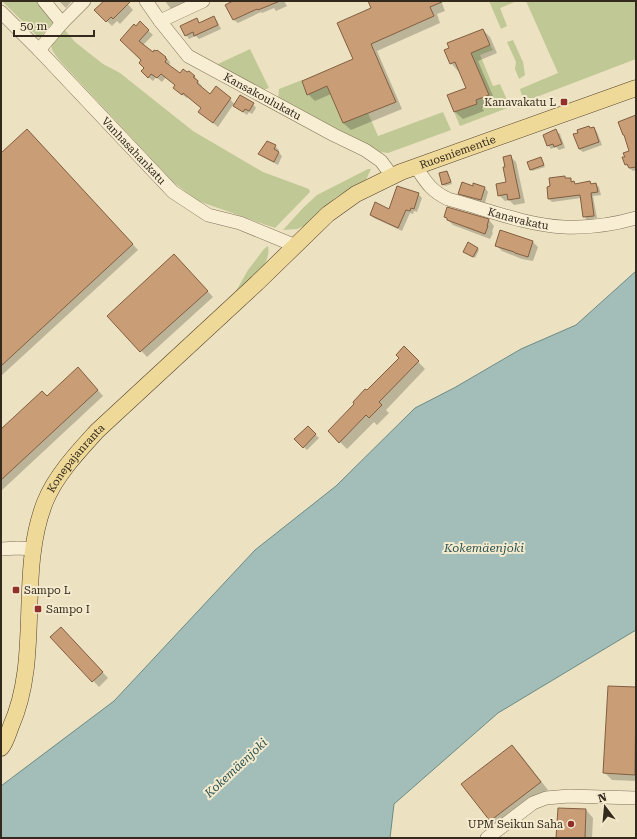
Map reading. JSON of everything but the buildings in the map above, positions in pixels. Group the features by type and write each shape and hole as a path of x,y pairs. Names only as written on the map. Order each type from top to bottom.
{"main road":[{"name":"Ruosniementie","path":"296,246 328,214 350,198 392,176 636,88"},
{"name":"Konepajanranta","path":"1,748 18,712 23,687 27,656 33,549 38,523 46,501 59,477 97,431 296,246"}],"street":[{"path":"44,1 62,23"},
{"path":"39,50 62,23 84,1"},
{"name":"Kansakoulukatu","path":"146,1 188,56 334,135 366,150 381,161 392,176"},
{"path":"160,21 203,1"},
{"name":"Vanhasahankatu","path":"1,12 39,50 173,192 208,215 240,223 296,246"},
{"name":"Kanavakatu","path":"416,167 430,187 438,194 448,199 526,221 562,227 587,227 619,223 636,218"},
{"path":"1,549 33,549"},
{"path":"487,838 533,803 546,798 570,796 636,798"}],"green space":[{"path":"2,1 40,1 56,19 39,38"},
{"path":"489,1 517,1 500,8 507,26 501,29"},
{"path":"526,1 636,1 636,59 526,101 522,96 520,89 558,73"},
{"path":"62,30 65,30 75,42 103,64 120,73 193,131 263,172 309,189 310,192 275,228 198,201 173,182 60,61 53,52 52,46"},
{"path":"513,40 523,62 525,75 519,79 515,69 516,62 507,42"},
{"path":"490,45 493,50 480,55 493,86 500,84 510,107 460,126 454,112 477,104 476,100 489,95 471,53"},
{"path":"250,49 269,88 263,90 218,64"},
{"path":"302,80 308,94 327,86 343,123 368,113 378,136 443,112 451,130 388,153 380,152 278,99 279,89"},
{"path":"368,169 371,169 366,180 336,197 306,225 297,229 283,230 317,195"},
{"path":"268,246 267,260 259,272 238,291 236,291 248,270"}],"water":[{"name":"Kokemäenjoki","path":"636,271 636,630 498,713 394,804 390,838 1,838 1,786 114,701 255,550 336,486 415,408 454,388 521,349 576,325"}],"place":[{"name":"Kanavakatu L","path":"564,102"},
{"name":"Sampo L","path":"16,590"},
{"name":"Sampo I","path":"38,609"},
{"name":"UPM Seikun Saha","path":"571,824"}]}
